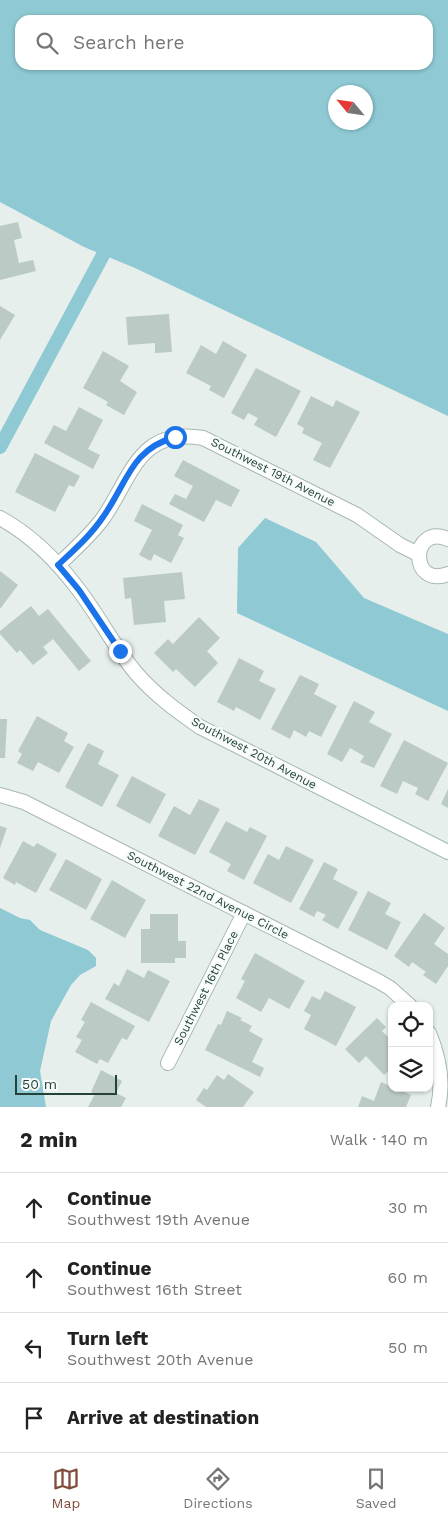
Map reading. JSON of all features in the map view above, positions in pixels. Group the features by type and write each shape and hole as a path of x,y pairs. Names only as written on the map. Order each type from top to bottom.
{"street":[{"name":"Southwest 19th Avenue","path":"58,565 87,538 103,518 139,457 162,441 175,437 189,436 203,438 357,515 400,545 418,554"},
{"name":"Southwest 20th Avenue","path":"0,518 28,537 58,565 79,590 136,674 177,711 200,727 448,852"},
{"path":"448,539 438,536 428,539 421,546 418,554 420,563 428,574 434,576 448,574"},
{"name":"Southwest 22nd Avenue Circle","path":"0,795 24,802 378,981 390,988 406,1002"},
{"name":"Southwest 16th Place","path":"168,1063 244,913"},
{"path":"433,1044 440,1072 441,1086 438,1107"}],"water":[{"path":"0,0 448,0 448,416 135,268 84,247 0,202"},
{"path":"265,518 316,542 364,598 448,634 448,711 237,613 238,548"},
{"path":"0,908 20,918 30,920 40,930 88,950 96,958 96,966 80,975 71,985 51,1021 40,1071 46,1107 0,1107"}],"building":[{"path":"18,222 22,238 14,240 19,263 33,260 36,271 0,280 0,226"},
{"path":"0,306 15,315 0,340"},
{"path":"169,314 172,352 155,353 155,343 128,345 126,317"},
{"path":"223,341 247,355 224,398 209,390 211,386 186,373 201,345 216,354"},
{"path":"103,351 129,366 120,381 137,392 124,415 106,405 108,402 83,388"},
{"path":"256,368 301,391 276,437 254,425 258,418 248,413 244,420 231,413"},
{"path":"311,396 333,407 336,400 360,412 330,468 313,460 322,443 302,433 304,428 297,424"},
{"path":"79,407 103,420 88,449 100,455 93,469 44,443 54,425 66,431"},
{"path":"35,453 80,476 74,487 69,485 55,512 15,492"},
{"path":"183,460 240,490 231,507 216,500 204,522 169,504 175,494 186,499 193,486 174,476"},
{"path":"142,504 183,525 178,535 184,538 171,563 154,554 151,561 139,555 152,530 134,521"},
{"path":"0,571 18,585 0,609"},
{"path":"182,572 185,599 164,601 166,622 134,625 131,598 125,599 123,578"},
{"path":"31,606 39,616 48,609 91,661 79,671 53,639 43,647 48,653 33,665 20,650 17,653 0,634 0,631"},
{"path":"199,617 220,638 207,651 218,663 195,687 176,669 173,672 154,653 168,639 173,644"},
{"path":"239,658 264,671 259,681 276,689 260,720 236,707 234,711 217,702"},
{"path":"300,675 319,684 314,694 337,706 321,737 309,731 306,737 294,730 290,739 271,729"},
{"path":"354,701 375,712 369,722 392,734 374,768 360,762 364,756 350,748 342,762 327,754"},
{"path":"37,716 68,733 64,741 74,747 59,773 38,762 33,771 17,763 22,754 18,751"},
{"path":"0,719 7,719 5,758 0,758"},
{"path":"404,740 448,763 428,801 415,794 418,788 403,781 397,794 380,786"},
{"path":"88,743 104,751 98,764 119,775 102,807 65,787"},
{"path":"132,776 166,794 150,824 116,806"},
{"path":"448,789 448,808 441,804"},
{"path":"199,799 220,809 195,855 158,836 174,806 190,815"},
{"path":"226,821 247,832 250,827 267,836 244,880 227,871 231,864 209,852"},
{"path":"0,826 7,828 0,848"},
{"path":"23,841 34,847 37,843 57,854 36,893 16,882 15,885 3,878"},
{"path":"286,846 314,860 291,903 253,883 268,854 279,860"},
{"path":"66,859 102,879 86,910 49,890"},
{"path":"324,862 338,869 333,879 358,892 338,929 322,920 326,915 317,911 314,917 299,909"},
{"path":"112,880 146,900 125,938 90,919"},
{"path":"368,891 391,903 385,914 401,922 387,950 348,930"},
{"path":"424,913 445,928 434,944 448,954 448,966 436,984 423,975 426,972 412,962 409,967 394,956"},
{"path":"150,914 178,914 178,941 186,941 186,958 175,958 175,963 141,963 141,929 150,929"},
{"path":"255,953 305,981 289,1009 269,998 261,1012 236,998 245,981 241,979"},
{"path":"127,969 144,978 148,970 170,981 149,1022 105,999 114,983 119,986"},
{"path":"325,991 356,1007 336,1046 304,1029 311,1015 304,1011 312,996 320,1000"},
{"path":"91,1002 135,1026 127,1040 122,1038 108,1063 100,1059 97,1064 75,1052 82,1040 76,1037 85,1022 81,1020"},
{"path":"227,1011 242,1018 240,1020 252,1026 249,1031 263,1039 252,1062 264,1068 260,1077 205,1050 218,1024 221,1025"},
{"path":"377,1018 386,1027 382,1031 388,1037 388,1072 384,1075 366,1056 359,1063 345,1049"},
{"path":"101,1070 122,1081 116,1093 126,1098 121,1107 88,1107 95,1094 91,1092"},
{"path":"228,1074 254,1092 243,1107 206,1107 196,1100 204,1088 207,1090 217,1075 224,1080"},
{"path":"381,1082 388,1085 388,1092 404,1092 411,1095 406,1107 358,1107 362,1096 374,1101"}],"waterway":[{"path":"0,447 103,255"}],"route":[{"path":"120,651 79,590 58,565 87,538 103,518 139,457 162,441 175,437"}]}
